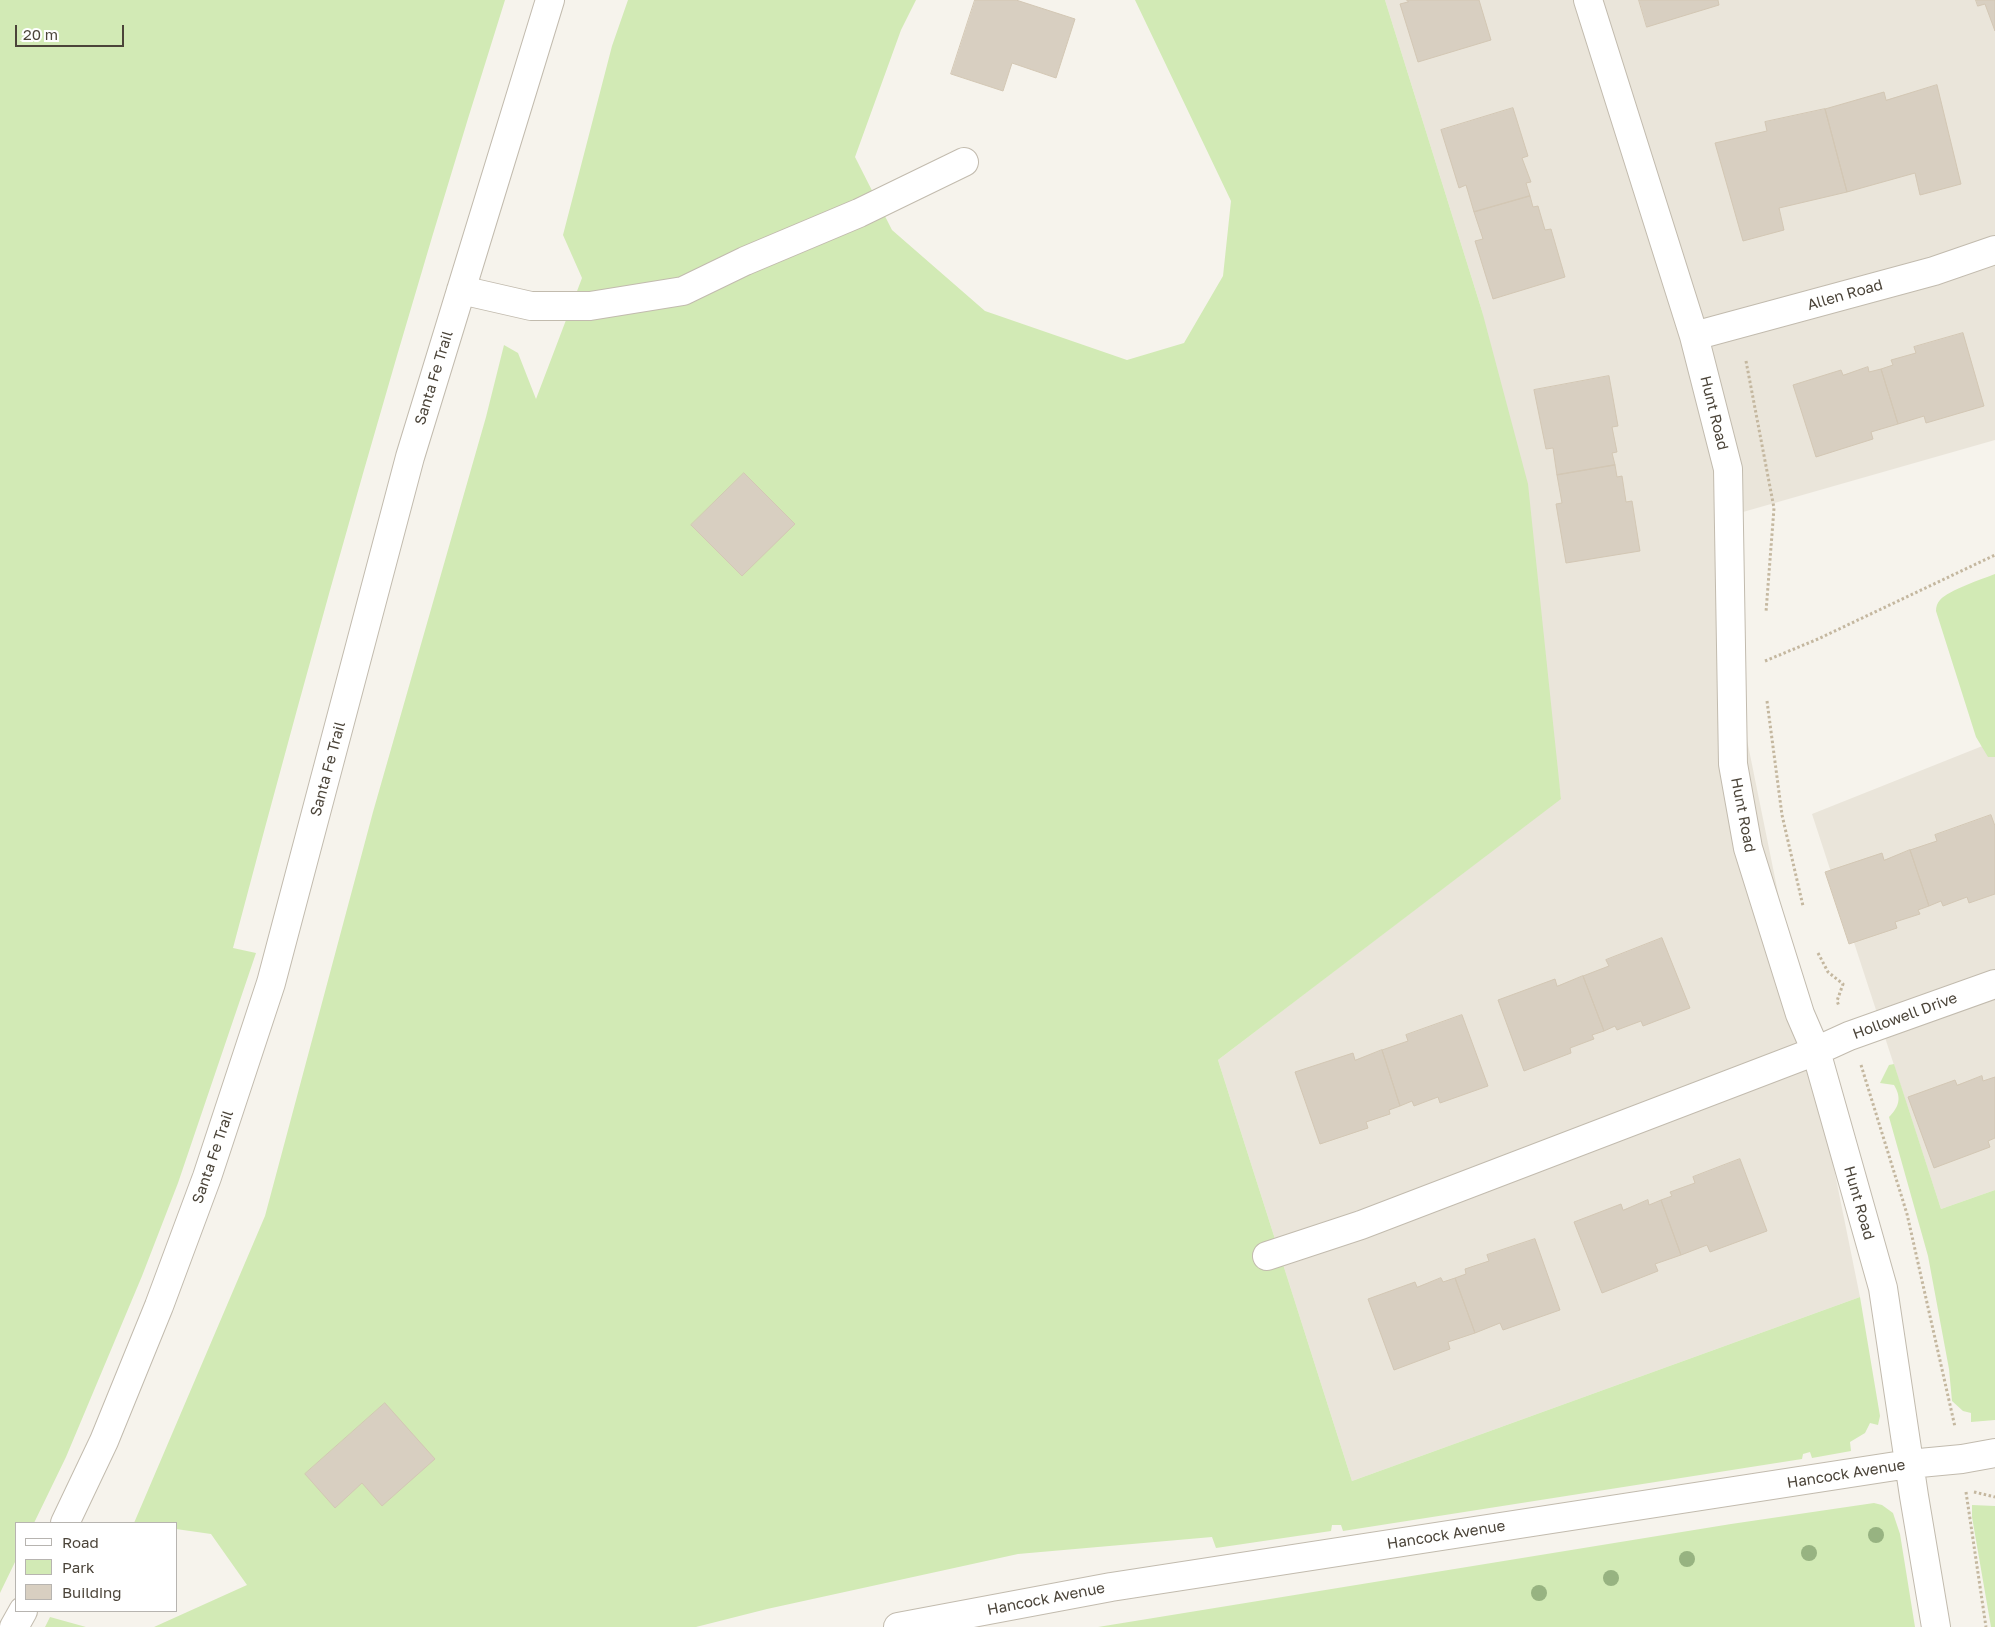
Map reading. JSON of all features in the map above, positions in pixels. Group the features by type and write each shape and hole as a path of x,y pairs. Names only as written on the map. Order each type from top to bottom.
{"street":[{"name":"Santa Fe Trail","path":"66,1522 104,1441 159,1306 206,1177 271,983 410,457 550,0"},
{"name":"Hunt Road","path":"1588,0 1694,336 1728,468 1733,764 1748,848 1800,1014 1816,1051 1883,1288 1936,1627"},
{"path":"461,290 531,306 590,306 683,291 745,261 859,213 964,162"},
{"name":"Allen Road","path":"1694,336 1934,271 1995,250"},
{"name":"Hollowell Drive","path":"1267,1256 1362,1226 1816,1051 1849,1036 1995,984"},
{"name":"Hancock Avenue","path":"898,1627 1111,1587 1909,1464 1995,1454"},
{"path":"14,1627 22,1612"}],"path":[{"path":"1762,662 1818,639 1995,555"},
{"path":"1767,700 1782,815 1805,914"},
{"path":"1815,946 1828,972 1843,984 1837,1001 1864,1073 1907,1214 1962,1459"},
{"path":"1986,1627 1966,1490 1995,1497"}],"shaded area":[{"path":"1385,0 1995,0 1995,440 1736,514 1732,666 1860,1297 1352,1481 1218,1060 1561,798 1482,311"},
{"path":"1995,741 1995,1190 1941,1209 1812,814"}],"green space":[{"path":"0,0 505,0 363,472 233,948 256,953 178,1183 142,1276 66,1457 34,1522 15,1522 15,1562 0,1593"},
{"path":"628,0 916,0 901,30 855,157 892,230 985,311 1127,360 1184,343 1223,276 1231,201 1135,0 1385,0 1482,311 1528,484 1561,799 1218,1060 1352,1481 1860,1297 1880,1416 1878,1425 1870,1423 1865,1433 1850,1442 1851,1451 1812,1458 1810,1452 1803,1454 1802,1459 1343,1531 1341,1525 1332,1525 1331,1531 1216,1548 1212,1537 1018,1554 767,1609 696,1627 154,1627 247,1585 211,1534 178,1529 178,1522 134,1522 265,1216 373,812 486,417 504,345 518,353 536,399 582,278 563,235 612,46"},
{"path":"1995,574 1995,757 1988,757 1976,737 1936,610 1939,601 1944,596"},
{"path":"1894,1064 1941,1209 1995,1190 1995,1420 1971,1422 1971,1413 1963,1411 1952,1401 1949,1369 1928,1256 1889,1117 1895,1110 1899,1098 1894,1085 1880,1083 1889,1065"},
{"path":"1874,1503 1882,1505 1893,1513 1900,1534 1915,1627 1098,1627 1731,1524"},
{"path":"1972,1505 1995,1506 1995,1627 1991,1627 1972,1517"},
{"path":"50,1617 86,1627 45,1627"}],"building":[{"path":"975,0 1016,0 1075,19 1056,78 1012,63 1003,91 951,74"},
{"path":"1407,0 1479,0 1491,40 1418,62 1400,4 1408,2"},
{"path":"1639,0 1718,0 1719,5 1647,27"},
{"path":"1976,0 1995,0 1995,31 1985,4 1978,6"},
{"path":"1937,85 1961,184 1920,195 1915,173 1847,192 1825,109 1884,92 1886,100"},
{"path":"1513,108 1528,156 1522,158 1531,182 1526,183 1530,196 1474,212 1466,185 1459,188 1441,130"},
{"path":"1825,109 1847,192 1779,208 1784,230 1743,241 1715,143 1767,131 1765,122"},
{"path":"1530,196 1533,207 1538,206 1545,230 1551,229 1565,277 1493,299 1475,241 1483,239 1474,212"},
{"path":"1963,333 1984,406 1926,423 1924,416 1898,424 1881,369 1893,365 1891,360 1916,353 1914,347"},
{"path":"1868,367 1869,372 1881,369 1898,424 1871,432 1873,439 1816,457 1793,385 1841,370 1843,375"},
{"path":"1609,376 1618,426 1612,427 1617,452 1612,453 1615,465 1557,475 1553,448 1546,449 1534,390"},
{"path":"1615,465 1617,477 1622,476 1626,502 1632,501 1640,551 1566,563 1556,504 1562,503 1557,475"},
{"path":"744,473 795,524 742,576 691,525"},
{"path":"1991,815 1995,826 1995,894 1969,903 1967,897 1943,906 1941,901 1929,906 1910,850 1937,841 1935,835"},
{"path":"1910,850 1929,906 1918,910 1920,914 1895,922 1897,928 1849,944 1825,872 1882,853 1884,860"},
{"path":"1662,938 1690,1008 1643,1026 1641,1021 1617,1030 1615,1026 1604,1031 1583,976 1609,966 1606,960"},
{"path":"1583,976 1604,1031 1592,1035 1594,1039 1570,1048 1571,1053 1524,1071 1498,1000 1555,979 1557,986"},
{"path":"1462,1015 1488,1086 1440,1103 1438,1097 1414,1106 1412,1101 1400,1106 1382,1050 1408,1041 1406,1035"},
{"path":"1382,1050 1400,1106 1389,1110 1390,1114 1366,1122 1368,1128 1320,1144 1295,1072 1353,1053 1355,1060"},
{"path":"1982,1076 1983,1081 1995,1077 1995,1138 1988,1141 1990,1147 1934,1168 1908,1097 1955,1080 1957,1085"},
{"path":"1740,1159 1767,1231 1710,1252 1707,1245 1681,1255 1661,1200 1672,1196 1670,1192 1695,1183 1693,1177"},
{"path":"1648,1200 1649,1205 1661,1200 1681,1255 1655,1264 1658,1271 1602,1293 1574,1222 1621,1204 1623,1210"},
{"path":"1535,1239 1560,1310 1503,1330 1500,1323 1475,1333 1455,1278 1466,1274 1465,1269 1489,1261 1487,1255"},
{"path":"1441,1278 1443,1282 1455,1278 1475,1333 1448,1342 1450,1349 1394,1370 1368,1299 1415,1282 1417,1287"},
{"path":"385,1403 435,1459 382,1506 362,1483 335,1508 305,1474"}]}
